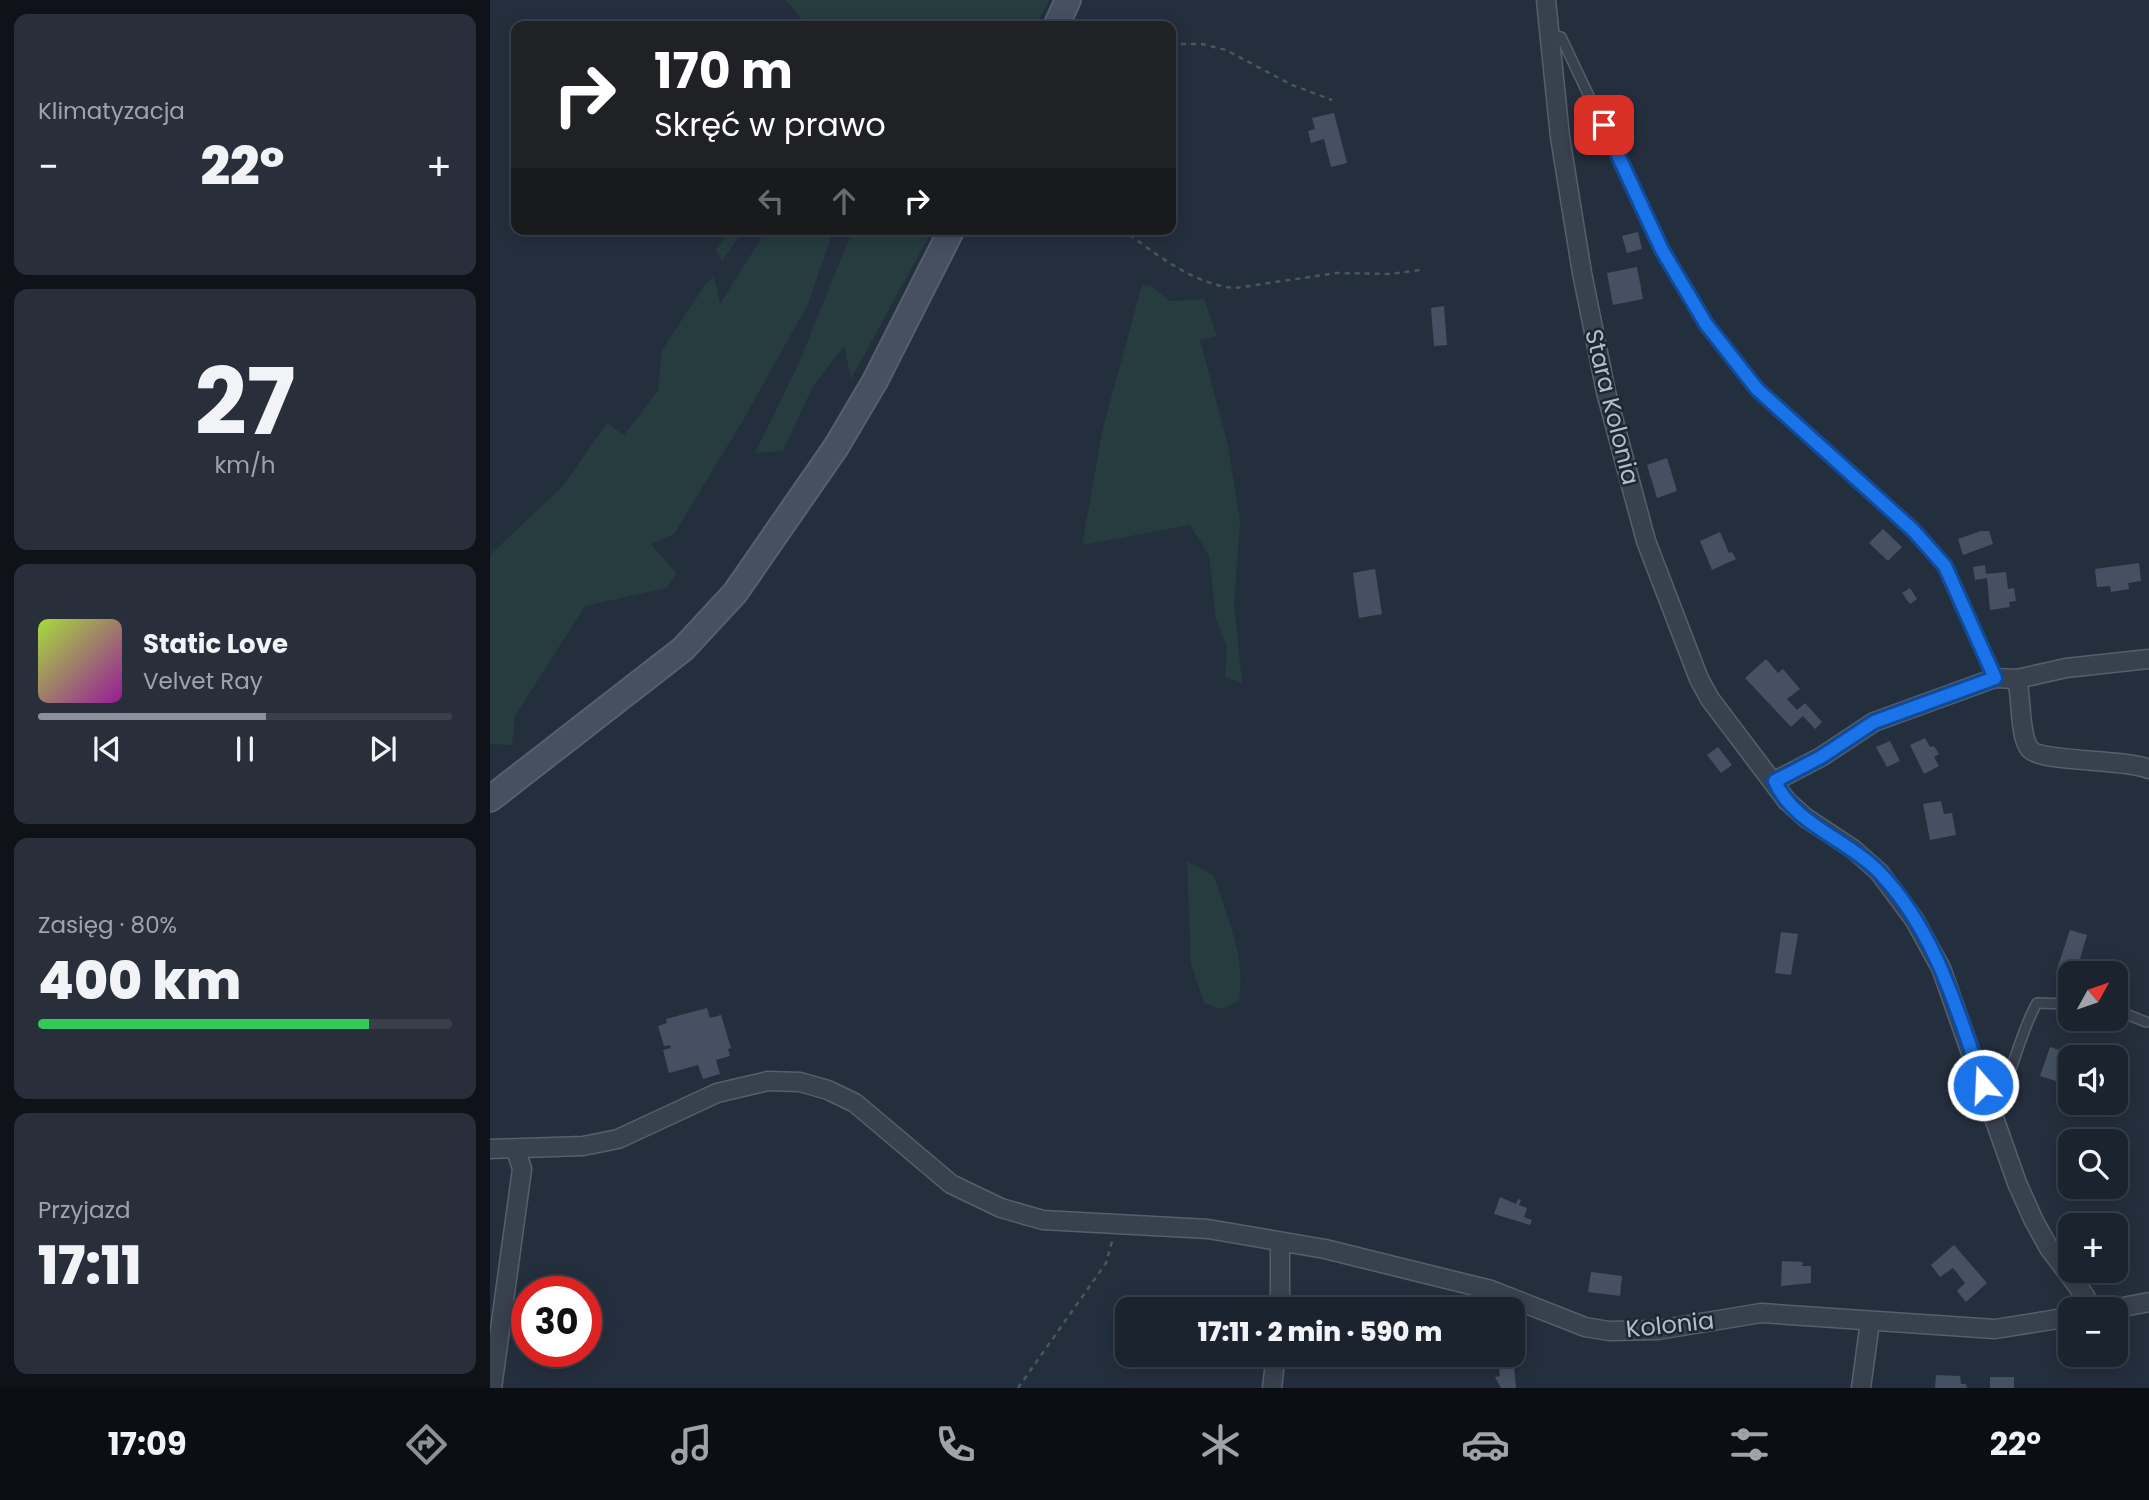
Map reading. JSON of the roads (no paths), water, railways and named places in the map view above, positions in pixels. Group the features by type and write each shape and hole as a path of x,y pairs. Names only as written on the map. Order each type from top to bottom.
{"main road":[{"path":"1058,21 1068,0"},
{"path":"490,799 683,649 744,582 836,447 874,381 949,235"}],"street":[{"name":"Stara Kolonia","path":"1546,0 1560,136 1582,273 1606,391 1646,541 1704,689 1775,781 1778,790 1805,818 1853,849 1879,872 1914,919 1941,968 2034,1221 2049,1248 2085,1297"},
{"path":"1775,781 1821,757 1874,722 1995,678 2017,679 2066,668 2149,659"},
{"path":"2017,679 2026,743 2036,754 2053,759 2123,761 2149,769"},
{"name":"Kolonia","path":"490,1149 583,1146 618,1139 717,1093 768,1081 800,1082 828,1090 855,1103 951,1184 1001,1208 1043,1220 1208,1229 1325,1249 1472,1285 1563,1320 1609,1331 1658,1330 1761,1313 1995,1329 2058,1319"},
{"path":"492,1388 522,1169 516,1150"},
{"path":"1280,1242 1280,1297"},
{"path":"2128,1306 2149,1302"},
{"path":"1861,1388 1870,1322"},
{"path":"1272,1388 1274,1367"}],"lane":[{"path":"1551,36 1561,37 1662,250 1706,324 1757,389 1913,530 1945,566 1995,678"},
{"path":"490,785 527,769"},
{"path":"1991,1110 2000,1098 2020,1039 2037,1003 2058,1004"},
{"path":"2128,1015 2146,1022"}]}
